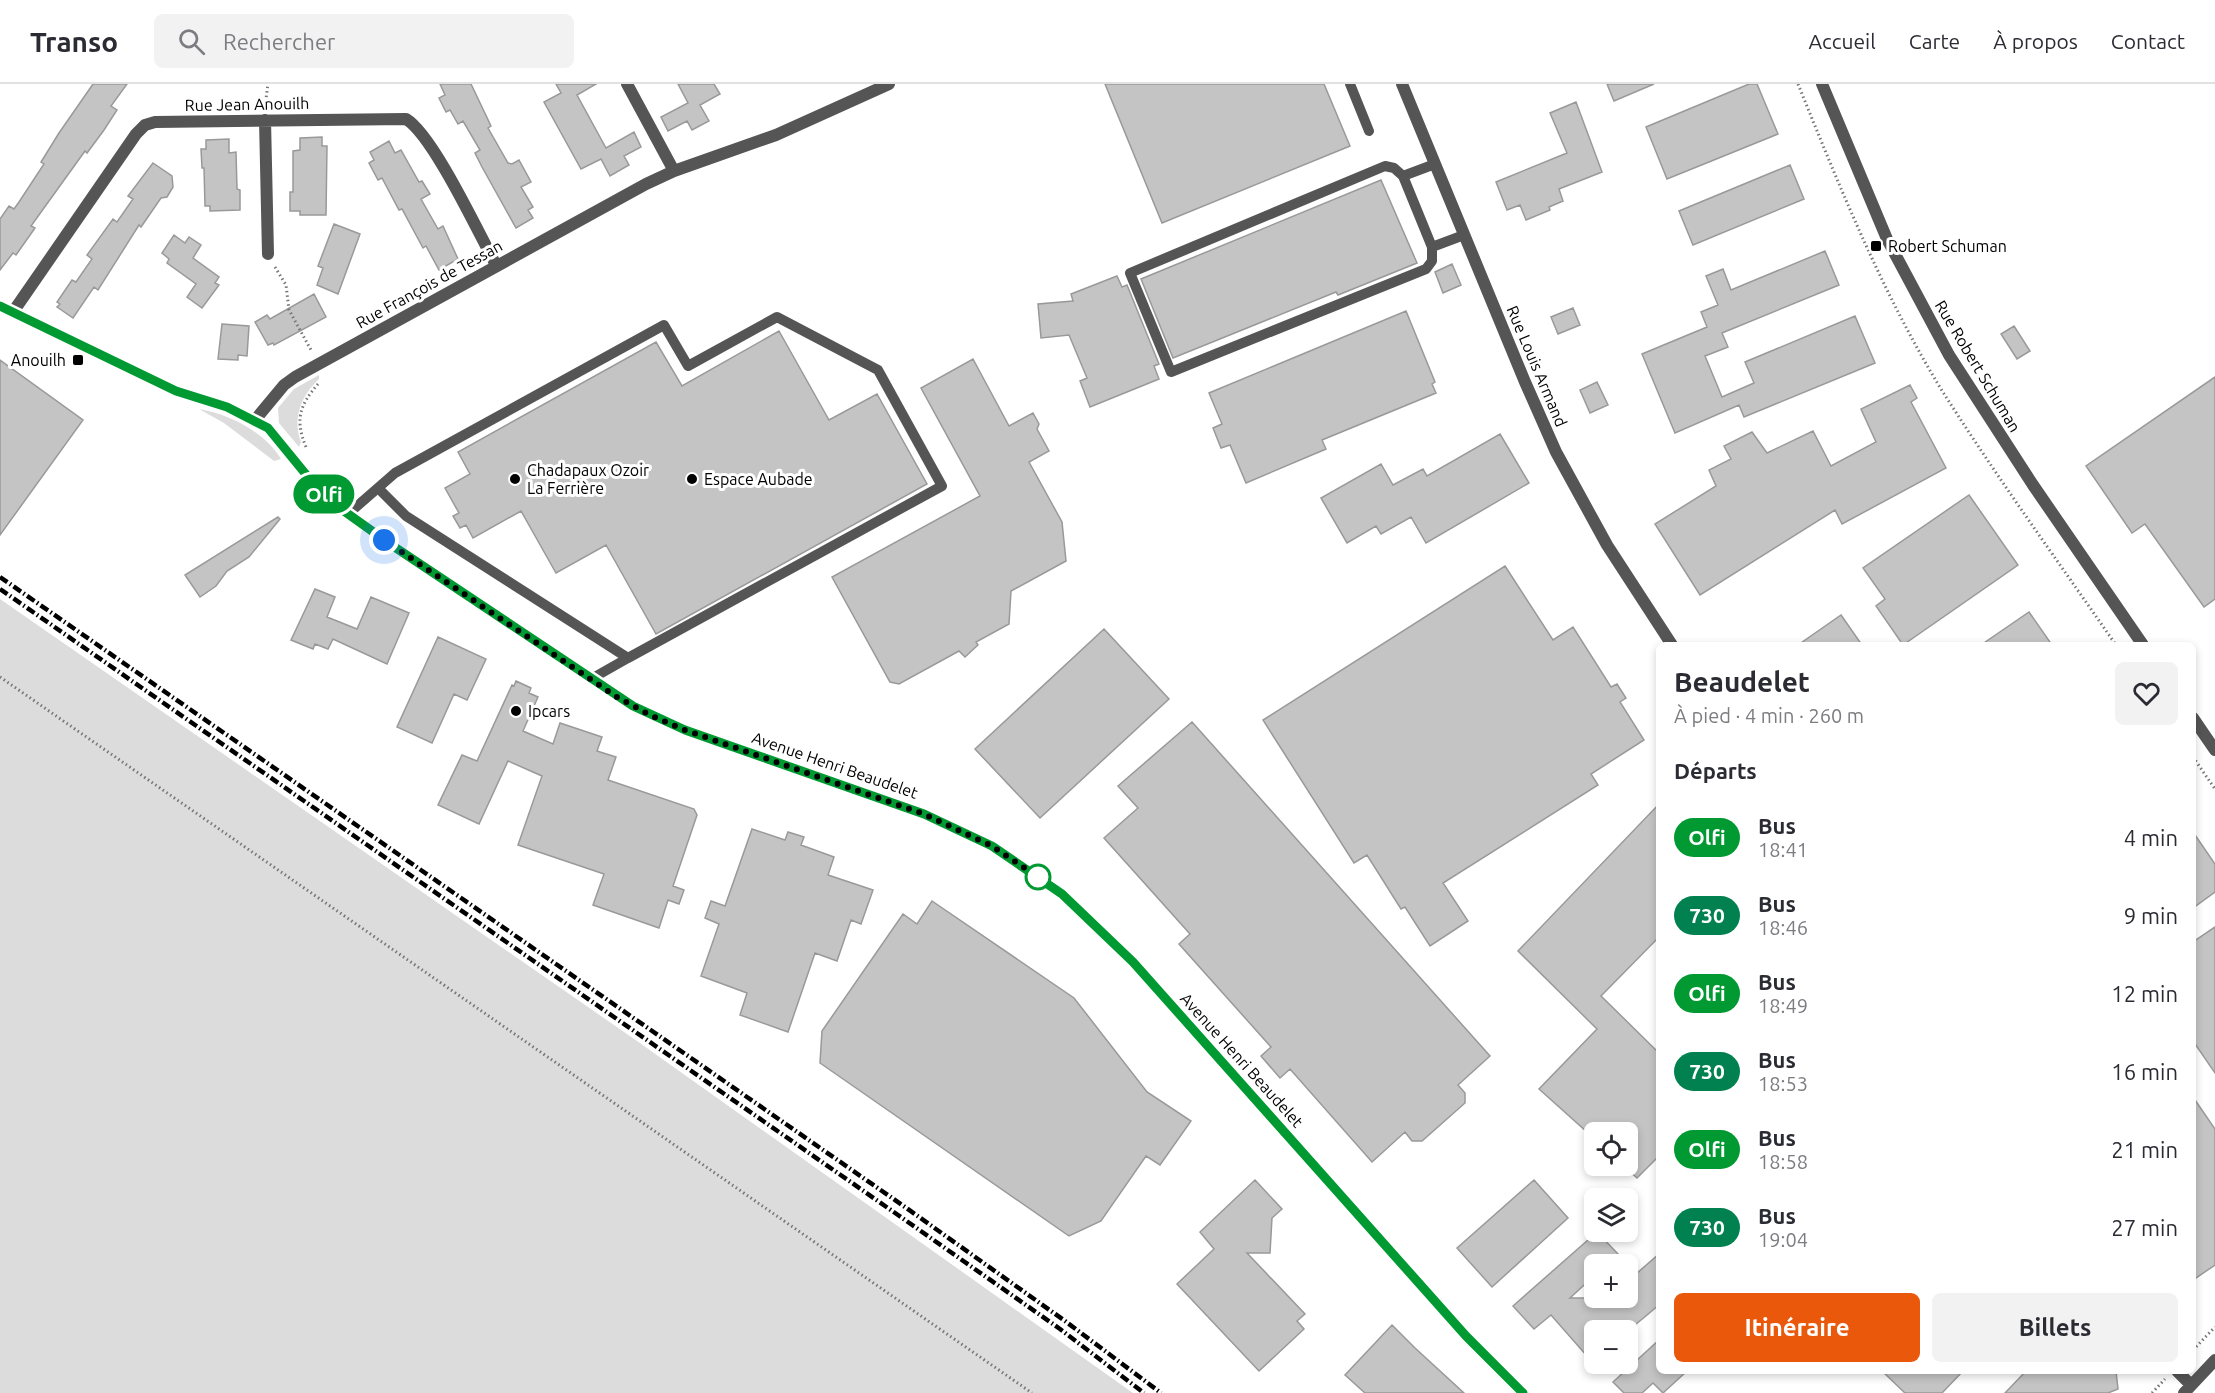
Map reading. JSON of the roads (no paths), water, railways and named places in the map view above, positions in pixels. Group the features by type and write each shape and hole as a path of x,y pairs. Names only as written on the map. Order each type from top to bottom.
{"street":[{"path":"627,84 674,171"},
{"name":"Rue François de Tessan","path":"255,420 284,385 295,377 496,265 674,171 776,135 889,84"},
{"name":"Rue Louis Armand","path":"1402,84 1556,452 1601,536 1670,642"},
{"name":"Rue Robert Schuman","path":"1822,84 1887,239 1949,356 2026,475 2141,642"},
{"name":"Rue Jean Anouilh","path":"13,312 145,125 155,122 406,119 415,125 437,157 496,265"},
{"path":"265,120 268,254"},
{"path":"0,306 176,391 227,407 255,420"},
{"name":"Avenue Henri Beaudelet","path":"255,420 277,438 313,483 348,514 633,706 685,730 924,814 992,846 1062,894 1133,962 1466,1336 1523,1393"},
{"path":"2196,722 2215,750"},
{"path":"2179,1374 2187,1389 2215,1360"}],"lane":[{"path":"1350,84 1369,131"},
{"path":"1403,177 1435,164"},
{"path":"1385,166 1394,168 1403,177 1432,248 1432,261 1426,269 1171,372 1130,273 1385,166"},
{"path":"1432,248 1464,235"},
{"path":"348,514 395,473 664,325 688,366 777,317 878,370 942,486 591,679"},
{"path":"378,488 406,516 628,658"}],"railway":[{"path":"0,577 905,1207 1065,1321 1161,1393"},
{"path":"0,589 898,1215 1060,1329 1144,1393"}],"place":[{"name":"Robert Schuman","path":"1876,246"},
{"name":"Anouilh","path":"78,360"},
{"name":"Chadapaux Ozoir La Ferrière","path":"515,479"},
{"name":"Espace Aubade","path":"692,479"},
{"name":"Ipcars","path":"516,711"}]}
